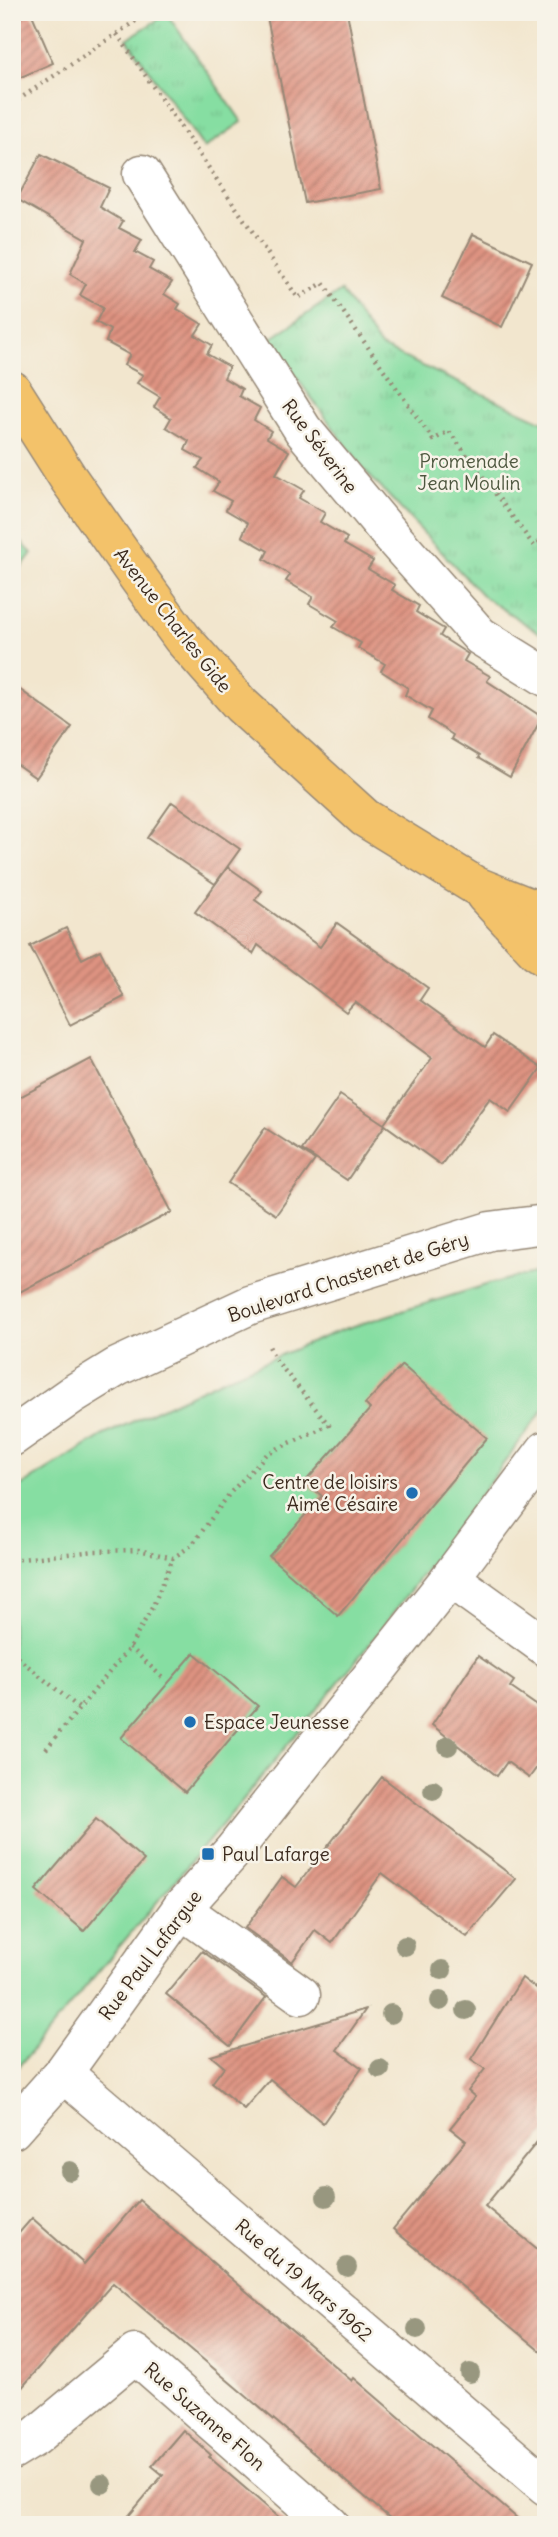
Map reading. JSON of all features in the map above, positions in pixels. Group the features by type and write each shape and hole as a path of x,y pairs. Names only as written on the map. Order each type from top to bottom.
{"main road":[{"name":"Avenue Charles Gide","path":"14,395 139,579 190,647 241,705 365,818 477,886 546,914"},
{"name":"Avenue Charles Gide","path":"477,886 537,951 546,957"}],"street":[{"name":"Rue Séverine","path":"142,174 303,430 480,636 546,677"},
{"name":"Boulevard Chastenet de Géry","path":"12,1437 117,1367 250,1305 490,1231 546,1224"},
{"name":"Rue Paul Lafargue","path":"12,2130 63,2073 181,1909 233,1851 450,1577 546,1450"},
{"path":"450,1577 546,1647"},
{"path":"181,1909 301,1995"},
{"name":"Rue du 19 Mars 1962","path":"63,2073 546,2486"},
{"name":"Rue Suzanne Flon","path":"12,2451 35,2437 135,2354 330,2525"}],"path":[{"path":"12,104 149,12"},
{"path":"117,34 298,298 323,284 433,440 449,430 534,546 546,537"},
{"path":"46,1749 130,1647 153,1606 173,1558 192,1545 230,1493 268,1453 328,1424 275,1359 250,1305"},
{"path":"12,1560 95,1551 139,1550 173,1558"},
{"path":"130,1647 163,1678"},
{"path":"12,1653 79,1708"}],"green space":[{"path":"167,14 242,122 204,148 127,39"},
{"name":"Promenade Jean Moulin","path":"341,291 381,347 546,423 546,637 484,597 365,471 269,340"},
{"path":"12,533 32,553 12,579"},
{"path":"546,1270 546,1406 380,1631 242,1801 12,2074 12,1492 102,1436 223,1379 341,1330 489,1284"}],"building":[{"path":"12,12 31,12 53,63 12,81"},
{"path":"266,12 347,12 381,189 305,203"},
{"path":"41,154 109,188 100,207 123,221 119,228 142,240 135,252 153,262 149,269 172,282 164,294 180,304 177,309 202,324 195,335 212,345 207,354 229,367 224,378 242,389 239,396 260,408 254,420 271,431 267,438 289,451 276,474 304,490 299,498 325,513 320,522 347,538 344,544 373,561 368,569 395,585 392,590 419,606 416,612 444,629 440,636 468,654 464,661 490,676 487,681 542,717 510,777 451,739 453,735 428,719 432,711 405,695 408,688 381,671 385,664 358,648 361,643 333,627 338,621 309,604 313,597 286,581 290,575 264,559 268,551 242,536 248,523 226,510 231,501 213,491 219,482 197,468 203,460 185,450 189,441 166,427 171,418 154,407 160,397 137,383 143,375 124,365 130,355 106,342 110,330 96,322 103,308 80,295 86,284 70,274 86,239 17,199"},
{"path":"473,234 532,262 502,327 442,298"},
{"path":"12,684 72,727 36,778 12,761"},
{"path":"172,802 240,849 215,884 147,838"},
{"path":"228,867 262,891 255,900 320,947 337,923 428,988 420,1000 485,1047 493,1035 541,1068 510,1112 490,1098 441,1165 385,1125 347,1180 302,1150 340,1095 384,1124 432,1058 355,1002 346,1012 258,945 253,954 195,912"},
{"path":"66,928 82,959 100,950 124,997 70,1025 30,946"},
{"path":"91,1059 172,1212 12,1296 12,1101"},
{"path":"265,1128 315,1160 276,1215 228,1183"},
{"name":"Centre de loisirs Aimé Césaire","path":"402,1365 487,1438 338,1616 269,1556 322,1496 305,1482 370,1409 365,1404"},
{"name":"Espace Jeunesse","path":"194,1653 258,1706 185,1792 121,1738"},
{"path":"478,1656 514,1681 510,1687 546,1712 546,1755 529,1778 507,1762 497,1776 432,1725"},
{"path":"382,1777 516,1879 467,1937 382,1873 332,1943 315,1930 292,1962 245,1928 282,1877 296,1887"},
{"path":"96,1819 144,1860 84,1931 36,1890"},
{"path":"202,1951 266,1997 230,2046 166,1994"},
{"path":"522,1978 546,1996 546,2131 485,2206 546,2256 546,2356 393,2229 466,2141 450,2128 475,2097 468,2091 485,2069 471,2059"},
{"path":"366,2009 337,2050 362,2068 323,2123 270,2079 244,2109 212,2083 224,2067 211,2056"},
{"path":"139,2200 352,2381 354,2378 525,2525 398,2525 113,2283 12,2399 12,2241 32,2218 84,2264"},
{"path":"183,2430 211,2455 209,2457 288,2525 121,2525 163,2475 152,2466"}],"place":[{"name":"Centre de loisirs Aimé Césaire","path":"412,1493"},
{"name":"Espace Jeunesse","path":"190,1722"},
{"name":"Paul Lafarge","path":"208,1854"}]}
